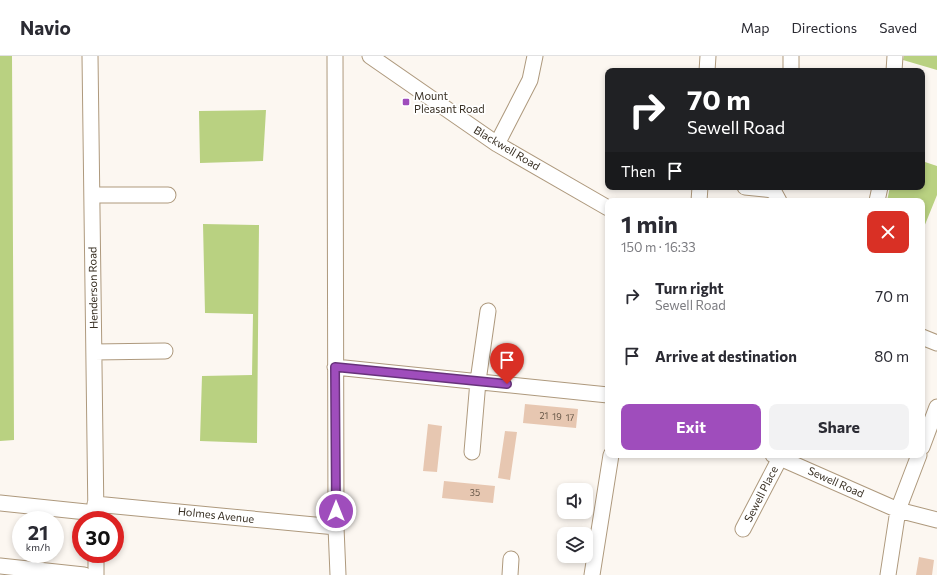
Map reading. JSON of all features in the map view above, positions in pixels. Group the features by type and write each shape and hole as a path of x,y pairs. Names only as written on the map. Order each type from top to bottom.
{"street":[{"name":"Henderson Road","path":"90,56 96,511"},
{"path":"335,56 335,367 336,527 338,575"},
{"name":"Blackwell Road","path":"370,56 497,144 605,206"},
{"path":"497,144 530,80 535,56"},
{"path":"707,68 708,56"},
{"path":"791,56 791,68"},
{"path":"894,68 895,56"},
{"path":"92,195 168,195"},
{"path":"472,452 478,381 488,311"},
{"path":"925,338 937,343"},
{"path":"94,352 165,351"},
{"path":"335,367 605,395"},
{"path":"925,439 937,407"},
{"path":"592,575 611,458"},
{"name":"Sewell Place","path":"743,529 775,458"},
{"name":"Sewell Road","path":"781,458 898,510 937,520"},
{"path":"888,575 898,510 918,458"},
{"name":"Holmes Avenue","path":"0,503 85,511"},
{"name":"Holmes Avenue","path":"124,514 336,527"},
{"path":"510,559 510,575"},
{"path":"96,563 96,575"},
{"path":"0,566 84,575"}],"green space":[{"path":"0,56 12,56 14,440 0,441"},
{"path":"904,56 937,56 937,70 903,60"},
{"path":"266,110 263,161 200,163 199,111"},
{"path":"925,162 937,166 937,195 925,225 925,198 888,198 889,190 925,190"},
{"path":"203,224 259,225 257,443 200,441 202,376 252,375 253,314 205,313"}],"building":[{"path":"525,404 578,409 576,428 523,423"},
{"path":"428,424 442,426 437,472 423,471"},
{"path":"505,431 517,432 510,480 498,478"},
{"path":"444,481 495,486 493,503 442,498"},
{"path":"919,557 934,560 932,575 916,575"}],"place":[{"name":"Mount Pleasant Road","path":"406,102"}],"route":[{"path":"336,511 335,367 507,384"}]}
